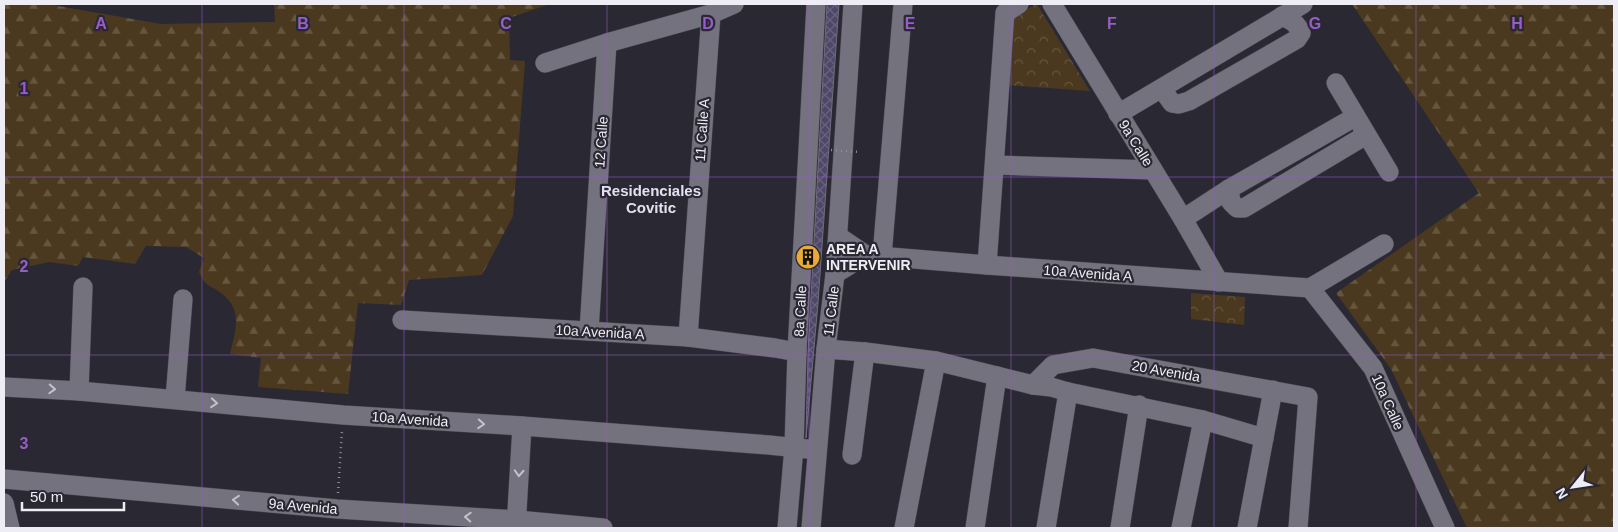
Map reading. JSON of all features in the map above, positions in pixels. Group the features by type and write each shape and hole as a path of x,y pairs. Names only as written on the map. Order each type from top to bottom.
{"street":[{"path":"545,64 607,43 711,14 734,4"},
{"name":"8a Calle","path":"787,528 794,447 797,352 816,4"},
{"path":"835,274 874,255 903,4"},
{"path":"1118,114 1303,4"},
{"name":"9a Calle","path":"1057,6 1118,114 1183,219 1219,282"},
{"name":"11 Calle","path":"811,528 826,349 835,274 855,8"},
{"path":"987,265 995,165 1012,8"},
{"name":"11 Calle A","path":"688,337 711,14"},
{"path":"1163,88 1172,103 1179,104 1190,101 1297,39 1301,33 1299,26 1282,16"},
{"name":"12 Calle","path":"589,331 607,43"},
{"path":"1336,84 1389,172"},
{"path":"1183,219 1229,189 1355,117"},
{"path":"1229,189 1231,202 1237,208 1244,208 1366,135"},
{"path":"995,165 1153,170"},
{"name":"10a Avenida A","path":"838,236 874,255 1310,288"},
{"path":"1310,288 1384,244"},
{"path":"79,390 83,287"},
{"name":"10a Calle","path":"1310,288 1373,368 1445,528"},
{"path":"175,399 183,299"},
{"name":"10a Avenida A","path":"402,320 688,337 797,352"},
{"path":"826,349 936,361 1033,385 1051,386 1068,392 1139,405 1203,420 1264,438"},
{"path":"852,455 865,352"},
{"name":"20 Avenida","path":"1033,385 1053,366 1093,358 1308,397 1298,528"},
{"path":"904,528 936,361"},
{"path":"975,528 997,376"},
{"name":"10a Avenida","path":"4,387 79,390 343,415 522,426 817,450"},
{"path":"1247,528 1273,390"},
{"path":"1046,528 1068,392"},
{"path":"1120,528 1139,405"},
{"path":"1181,528 1203,420"},
{"path":"516,524 522,426"},
{"name":"9a Avenida","path":"4,479 516,524 603,528"},
{"path":"4,503 10,528"}],"path":[{"path":"831,150 859,152"},
{"path":"337,509 343,415"}],"green space":[{"path":"4,4 47,4 161,24 275,22 274,4 550,4 509,18 510,60 525,61 513,216 482,275 409,280 401,305 358,303 348,394 258,387 261,358 230,354 236,321 233,306 221,293 206,283 202,277 199,272 204,258 186,247 146,246 135,264 83,257 78,266 49,262 12,270 4,282"},
{"path":"1036,4 1090,91 1005,85 1010,19"},
{"path":"1352,4 1614,4 1614,528 1467,528 1391,369 1336,293 1479,193"},
{"path":"1191,293 1245,297 1244,325 1191,319"}],"building":[{"path":"827,4 839,4 818,303 806,438 808,352"}],"place":[{"name":"AREA A INTERVENIR","path":"808,257"}],"district":[{"name":"Residenciales Covitic","path":"651,200"}]}
